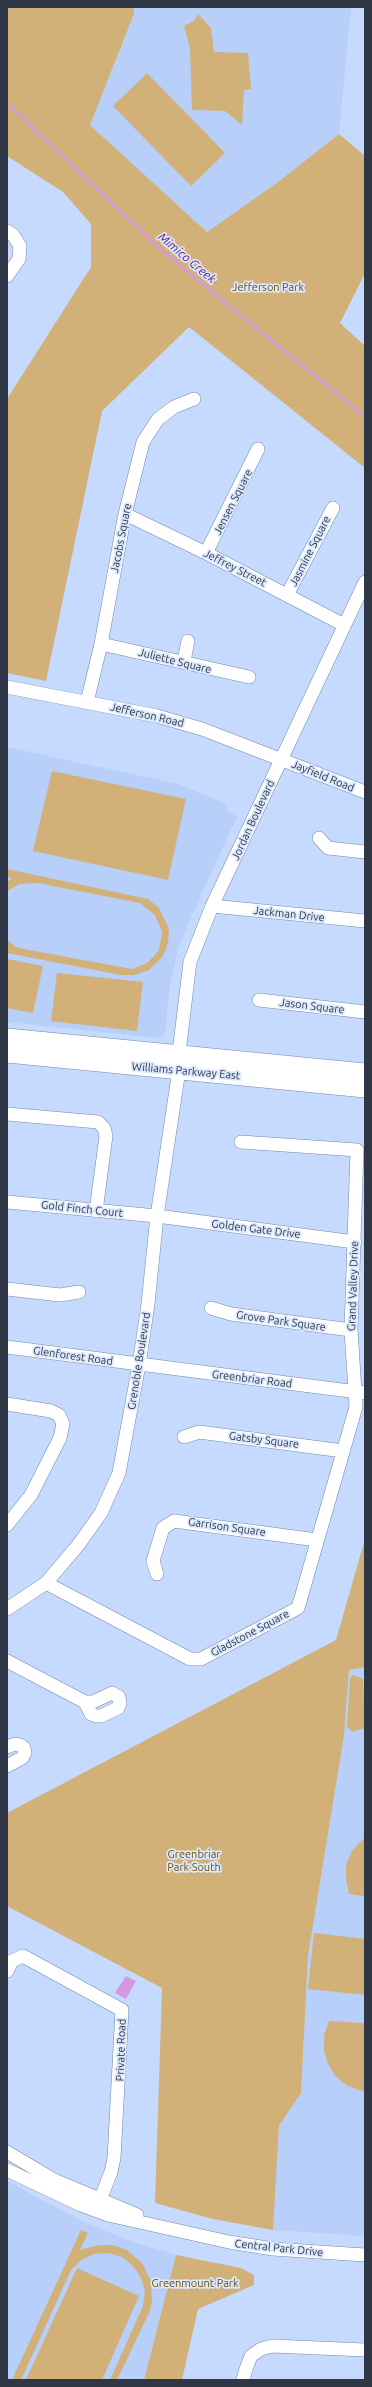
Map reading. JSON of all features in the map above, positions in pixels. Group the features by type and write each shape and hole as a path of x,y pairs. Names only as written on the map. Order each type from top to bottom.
{"main road":[{"name":"Williams Parkway East","path":"7,1037 365,1089"},
{"name":"Williams Parkway East","path":"7,1054 365,1072"}],"street":[{"path":"7,231 13,235 20,246 19,259 7,276"},
{"name":"Jacobs Square","path":"87,702 101,644 136,462 143,442 149,430 166,413 194,399"},
{"name":"Jensen Square","path":"206,553 258,449"},
{"name":"Jasmine Square","path":"287,595 333,508"},
{"name":"Jeffrey Street","path":"125,514 206,553 344,625"},
{"name":"Jordan Boulevard","path":"180,1062 190,962 212,906 365,582"},
{"path":"184,661 188,641"},
{"name":"Juliette Square","path":"101,644 184,661 228,674 249,677"},
{"name":"Jefferson Road","path":"7,687 157,716 202,729 282,760"},
{"name":"Jayfield Road","path":"282,760 365,792"},
{"path":"319,838 328,848 365,852"},
{"name":"Jackman Drive","path":"212,906 365,922"},
{"name":"Jason Square","path":"259,1000 365,1012"},
{"name":"Grenoble Boulevard","path":"7,1610 46,1583 79,1544 101,1513 119,1473 139,1365 157,1216 180,1062"},
{"path":"7,1114 98,1122 104,1128 106,1136 96,1211"},
{"name":"Grand Valley Drive","path":"241,1142 357,1150 351,1330 360,1393"},
{"name":"Gold Finch Court","path":"7,1202 157,1216"},
{"name":"Golden Gate Drive","path":"157,1216 355,1242"},
{"path":"7,1289 60,1295 80,1292"},
{"name":"Grove Park Square","path":"211,1308 230,1314 351,1330"},
{"name":"Glenforest Road","path":"7,1347 139,1365"},
{"name":"Greenbriar Road","path":"139,1365 360,1393"},
{"name":"Gladstone Square","path":"46,1583 176,1653 190,1659 201,1659 298,1608 316,1540 360,1393"},
{"path":"7,1404 51,1411 59,1415 63,1424 60,1438 31,1495 7,1525"},
{"name":"Gatsby Square","path":"184,1436 199,1432 343,1451"},
{"name":"Garrison Square","path":"157,1574 153,1561 163,1528 174,1521 182,1520 316,1540"},
{"path":"7,1661 84,1702"},
{"path":"7,1747 20,1744 24,1748 25,1753 22,1758 7,1766"},
{"name":"Private Road","path":"7,1971 12,1961 23,1956 122,2010 114,2158 111,2172 100,2200"},
{"name":"Central Park Drive","path":"7,2152 54,2180 170,2229"},
{"name":"Central Park Drive","path":"7,2170 81,2205 108,2215 273,2249 365,2255"},
{"path":"244,2380 246,2369 252,2356 261,2349 272,2346 365,2350"}],"shaded area":[{"path":"134,7 351,7 339,134 278,182 207,232 90,125 134,15"},
{"path":"7,747 178,784 226,804 227,810 237,817 178,949 170,985 165,1034 161,1038 7,1022"},
{"path":"365,1667 365,2236 273,2230 279,2126 301,2093 308,1956 344,1736 349,1670"},
{"path":"126,1976 136,1981 126,1999 115,1993"},
{"path":"7,2181 82,2221 130,2241 176,2255 144,2380 7,2380"}],"green space":[{"name":"Jefferson Park","path":"7,7 134,7 134,14 90,125 207,232 278,182 339,134 365,156 365,273 340,323 365,346 365,468 189,327 102,411 46,681 7,673 7,399 91,267 91,224 63,192 7,156"},
{"path":"198,14 211,28 214,52 248,53 251,89 244,90 242,125 225,111 192,110 190,48 184,26 195,20"},
{"path":"147,73 225,153 191,186 113,106"},
{"path":"52,771 186,799 168,880 33,851"},
{"path":"7,869 148,899 159,908 169,929 168,943 163,956 149,970 135,975 121,975 7,953 7,940 16,947 24,949 132,969 147,963 159,950 162,932 155,915 140,903 38,883 20,884 7,891 7,882 12,878 7,877"},
{"path":"7,959 43,966 33,1013 7,1008"},
{"path":"57,973 143,982 137,1031 51,1021"},
{"name":"Greenbriar Park South","path":"365,1539 365,1667 349,1670 344,1736 308,1956 301,2093 279,2126 273,2230 213,2219 155,2203 162,1988 7,1906 7,1813 336,1640"},
{"path":"353,1675 363,1679 365,1728 353,1732 347,1727 350,1678"},
{"path":"365,1837 365,1896 349,1894 346,1879 346,1865 352,1851"},
{"path":"314,1933 365,1939 365,1995 308,1989"},
{"path":"329,2021 365,2023 365,2092 348,2086 336,2077 328,2064 324,2050 324,2035"},
{"path":"81,2230 88,2233 80,2250 99,2245 112,2245 127,2250 142,2263 151,2281 152,2301 150,2311 117,2380 110,2380 143,2306 145,2291 141,2278 133,2266 122,2257 108,2253 94,2254 81,2260 71,2270 21,2380 12,2380"},
{"name":"Greenmount Park","path":"176,2255 241,2268 254,2275 254,2285 198,2309 182,2380 144,2380"},
{"path":"77,2268 139,2296 102,2380 26,2380"}],"waterway":[{"name":"Mimico Creek","path":"7,103 158,247 365,417"}]}
